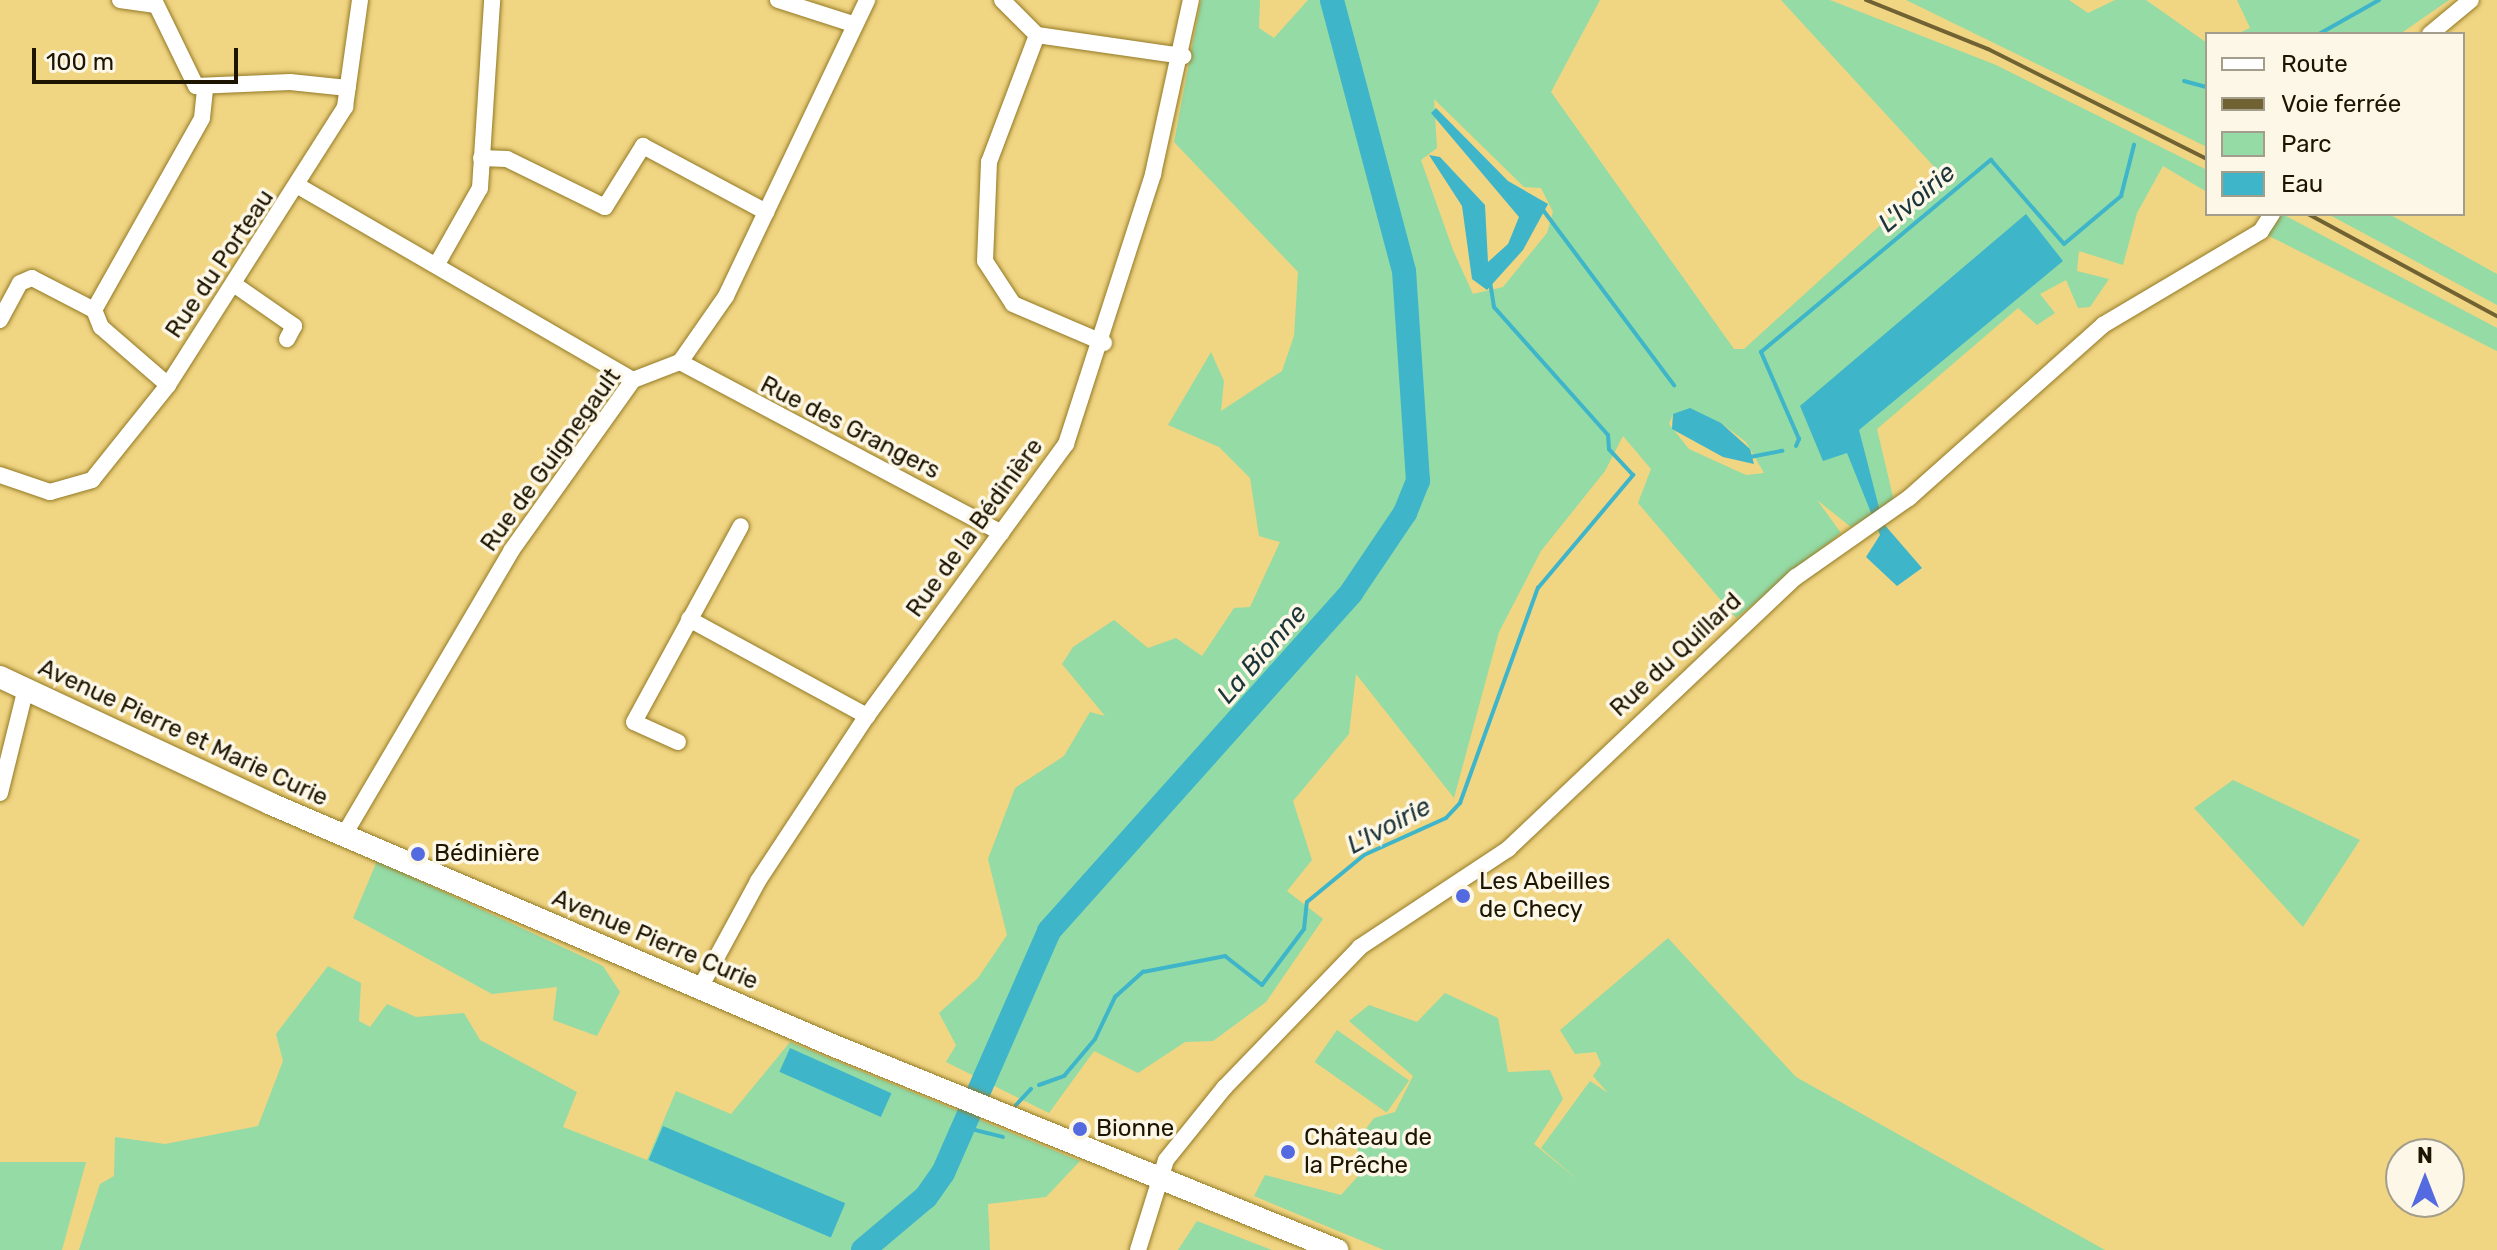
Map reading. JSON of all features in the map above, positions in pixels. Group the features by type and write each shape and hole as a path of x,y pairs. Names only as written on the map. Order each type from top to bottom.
{"main road":[{"name":"Avenue Pierre et Marie Curie","path":"0,677 344,835"},
{"name":"Avenue Pierre Curie","path":"344,835 945,1093 1159,1180"},
{"path":"1159,1180 1337,1250"}],"street":[{"path":"94,310 202,118 200,87 155,2 120,0"},
{"path":"300,187 348,88 360,0"},
{"path":"437,264 480,188 492,0"},
{"path":"778,0 853,24"},
{"path":"680,362 726,296 867,0"},
{"path":"1002,0 1037,35 1183,56"},
{"name":"Rue de la Bédinière","path":"700,988 758,881 867,716 1066,444 1104,343 1183,56 1191,0"},
{"path":"2432,32 2471,0"},
{"path":"1037,35 989,162 985,261 1013,304 1104,343"},
{"path":"200,87 252,81 348,88"},
{"path":"481,158 507,159 605,207 643,146 766,212"},
{"name":"Rue du Porteau","path":"0,475 50,492 92,480 168,385 300,187 633,380"},
{"name":"Rue du Quillard","path":"1138,1250 1166,1160 1225,1087 1360,947 1508,849 1796,577 1885,515 2103,325 2261,231 2271,216"},
{"path":"0,320 20,283 32,278 94,310 101,327 168,385"},
{"path":"235,285 294,326 287,339"},
{"name":"Rue de Guignegault","path":"344,835 511,551 633,380 680,362"},
{"name":"Rue des Grangers","path":"680,362 1001,533"},
{"path":"678,742 634,722 741,526"},
{"path":"689,619 867,716"},
{"path":"0,793 26,688"}],"green space":[{"path":"1201,0 1260,0 1259,28 1274,38 1308,0 1600,0 1551,92 1734,349 1744,349 1939,172 1781,0 1830,0 1996,65 2205,169 2205,191 2163,166 2137,213 2123,265 2079,251 2077,271 2109,279 2090,307 2078,308 2066,280 2040,294 2055,313 2037,325 2018,308 1877,429 1894,501 1851,527 1817,500 1841,533 1736,618 1638,503 1651,469 1623,436 1605,471 1541,551 1499,632 1454,798 1356,674 1349,734 1293,801 1312,860 1287,891 1323,919 1266,1002 1213,1041 1185,1042 1138,1073 1094,1051 1049,1113 946,1062 956,1045 939,1013 978,978 1007,935 988,859 1015,788 1064,756 1090,712 1105,716 1062,664 1073,647 1114,620 1148,648 1176,638 1202,656 1234,608 1250,607 1280,542 1259,536 1250,478 1219,447 1168,425 1211,352 1224,381 1221,411 1282,371 1294,336 1298,272 1174,142","holes":["1434,99 1524,187 1541,188 1553,212 1547,233 1503,287 1473,294 1453,250 1421,160 1437,148","1673,414 1721,423 1746,442 1764,473 1746,475 1689,449 1669,424"]},
{"path":"1906,0 2069,0 2088,13 2115,0 2146,0 2205,42 2205,146"},
{"path":"2237,0 2449,0 2403,32 2241,32 2250,28"},
{"path":"2281,216 2286,216 2497,328 2497,351 2267,235"},
{"path":"2332,216 2393,216 2497,274 2497,305"},
{"path":"2233,780 2360,840 2303,927 2194,808"},
{"path":"377,861 603,966 620,992 597,1036 553,1020 557,987 492,994 353,918"},
{"path":"1668,938 1796,1077 2105,1250 1384,1250 1254,1196 1265,1175 1341,1195 1360,1174 1357,1141 1374,1118 1395,1112 1413,1076 1349,1021 1369,1005 1417,1022 1445,993 1498,1018 1508,1072 1550,1070 1563,1099 1534,1144 1578,1180 1541,1148 1590,1081 1608,1093 1593,1076 1601,1064 1596,1052 1575,1054 1560,1030"},
{"path":"328,966 361,983 359,1021 370,1027 387,1004 416,1017 464,1013 480,1040 577,1092 563,1127 647,1160 676,1091 731,1114 790,1042 1080,1161 1046,1197 988,1204 990,1250 79,1250 100,1184 114,1176 115,1137 165,1144 258,1126 283,1061 276,1034"},
{"path":"1337,1030 1409,1080 1387,1112 1315,1062"},
{"path":"0,1162 86,1162 62,1250 0,1250"},
{"path":"1197,1221 1272,1250 1178,1250"}],"water":[{"path":"1436,108 1508,181 1548,204 1523,250 1487,290 1472,279 1462,206 1429,155 1440,157 1485,205 1488,262 1508,244 1519,217 1431,113"},
{"path":"2026,214 2063,261 1859,430 1883,523 1922,568 1897,586 1866,557 1880,535 1847,453 1823,461 1800,406"},
{"path":"1690,408 1721,423 1750,449 1754,464 1723,457 1672,429 1673,414"},
{"path":"790,1048 891,1093 881,1117 779,1072"},
{"path":"663,1126 845,1203 831,1237 649,1160"}],"waterway":[{"name":"La Bionne","path":"863,1250 926,1197 943,1173 1049,931 1351,593 1405,513 1418,481 1404,271 1332,0"},
{"name":"L'Ivoirie","path":"2323,32 2379,0"},
{"name":"L'Ivoirie","path":"2184,81 2205,86"},
{"name":"L'Ivoirie","path":"1796,446 1799,439 1761,352 1991,160 2064,244 2121,196 2134,145"},
{"path":"1543,210 1674,385"},
{"name":"L'Ivoirie","path":"1039,1085 1064,1076 1095,1039 1115,997 1143,972 1225,956 1262,985 1304,929 1307,902 1364,855 1446,818 1460,803 1538,588 1633,475 1609,449 1608,435 1494,307 1490,283"},
{"name":"L'Ivoirie","path":"1750,457 1782,451"},
{"name":"L'Ivoirie","path":"1016,1105 1031,1089"},
{"name":"L'Ivoirie","path":"963,1127 1003,1137"}],"railway":[{"path":"1866,0 1988,49 2205,158"},
{"path":"2312,216 2497,316"}],"place":[{"name":"Bédinière","path":"418,854"},
{"name":"Les Abeilles de Checy","path":"1463,896"},
{"name":"Bionne","path":"1080,1129"},
{"name":"Château de la Prêche","path":"1288,1152"}]}
